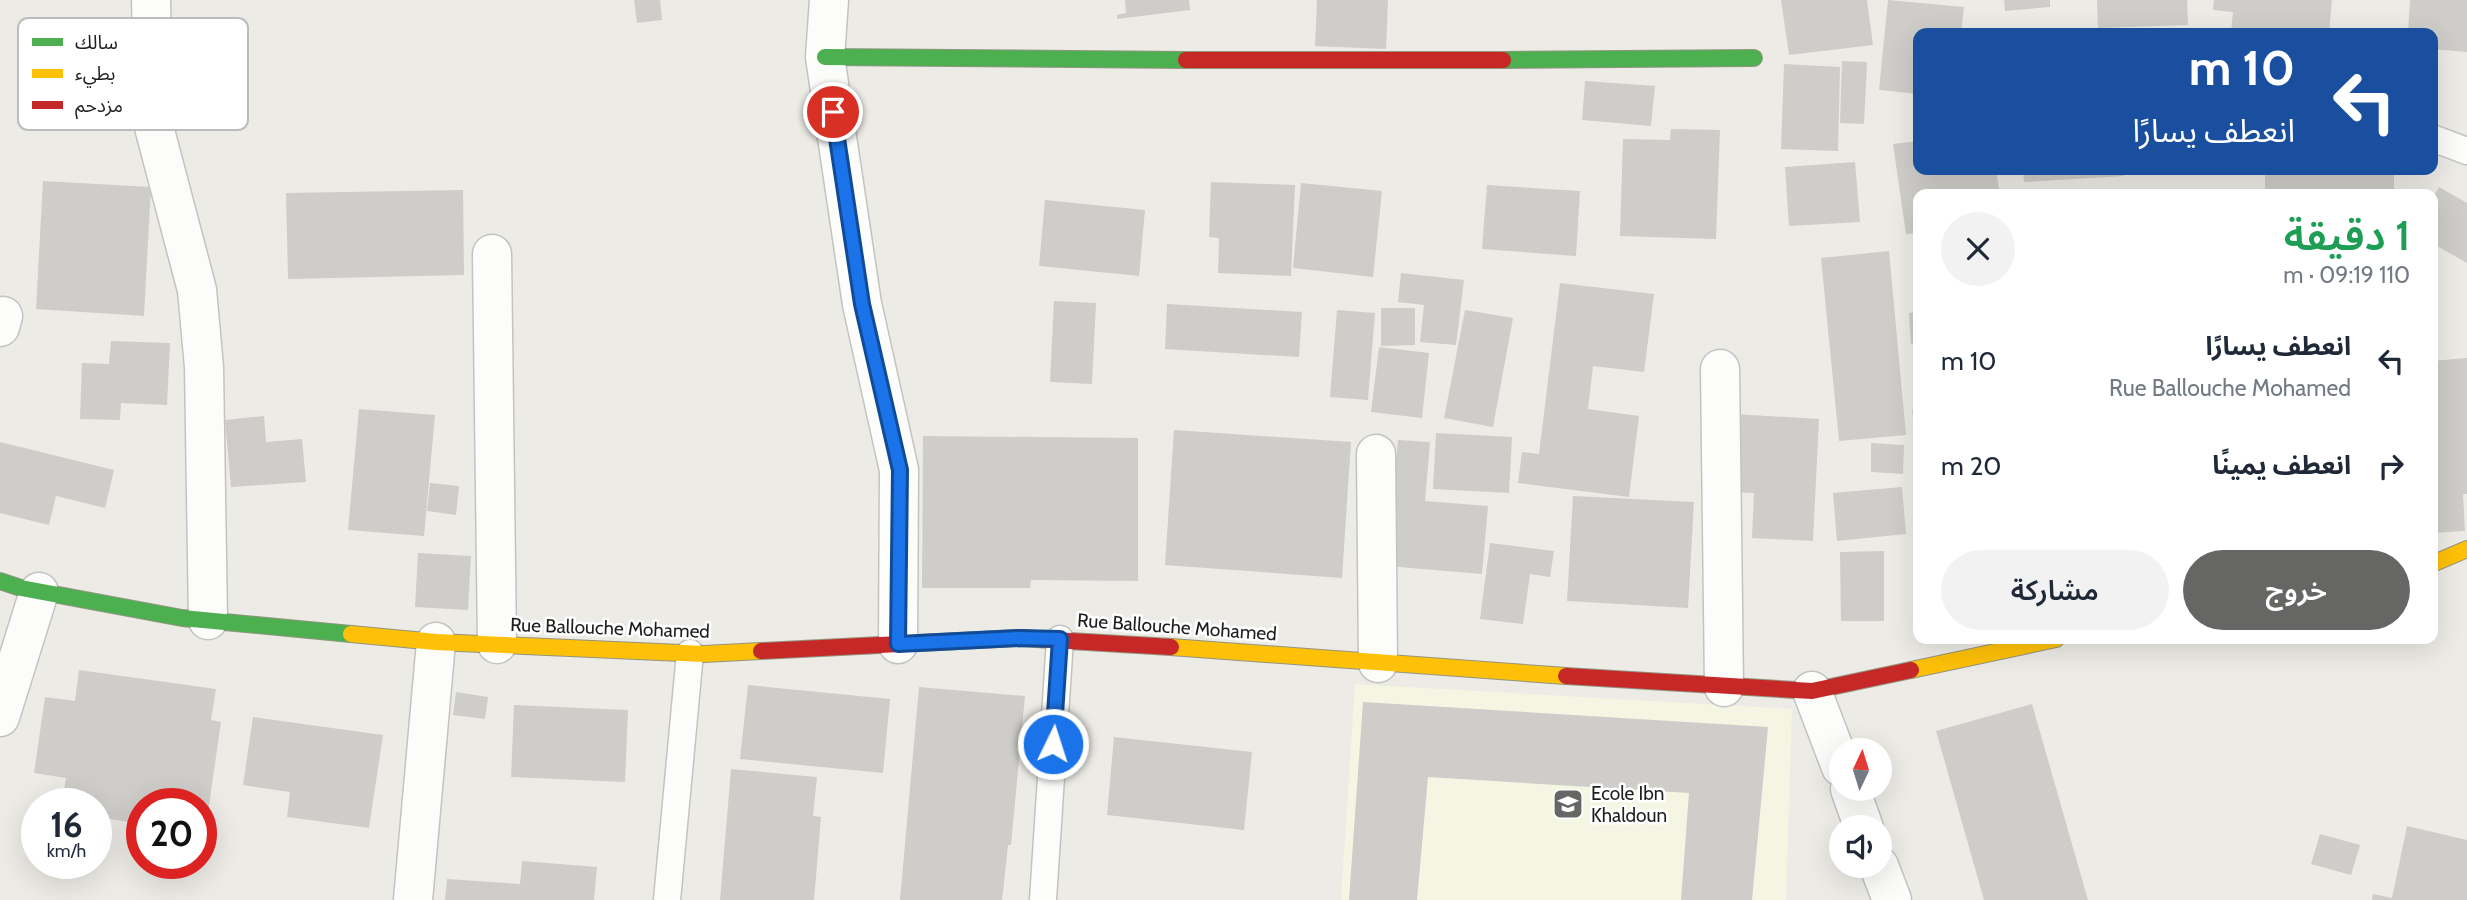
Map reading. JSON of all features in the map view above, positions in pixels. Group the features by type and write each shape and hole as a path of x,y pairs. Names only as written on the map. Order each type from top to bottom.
{"street":[{"path":"151,0 151,18"},
{"path":"828,0 825,57 862,304 900,470 898,644"},
{"path":"825,57 1349,61 1754,58"},
{"path":"155,130 198,290 204,367 208,620"},
{"path":"492,254 497,644"},
{"path":"1720,369 1724,688"},
{"path":"1376,454 1378,663"},
{"path":"2438,561 2467,549"},
{"name":"Rue Ballouche Mohamed","path":"0,581 39,592 182,618 436,642 691,653 1019,638 1060,639 1724,688 1812,691 2033,644"},
{"path":"0,717 39,592"},
{"path":"413,900 436,642"},
{"path":"1812,691 1830,738"},
{"path":"1884,878 1892,900"}],"lane":[{"path":"2438,140 2467,150"},
{"path":"1043,900 1060,639"},
{"path":"667,900 691,653"}],"shaded area":[{"name":"Ecole Ibn Khaldoun","path":"1355,684 1792,709 1786,900 1341,900"}],"building":[{"path":"634,0 660,0 662,20 637,23"},
{"path":"1125,0 1189,0 1190,10 1117,19 1117,15 1126,13"},
{"path":"1317,0 1388,0 1386,49 1315,46"},
{"path":"1781,0 1867,0 1873,45 1789,55"},
{"path":"1888,0 1964,7 1962,28 1913,28 1913,93 1879,90"},
{"path":"2004,0 2050,0 2050,7 2005,11"},
{"path":"2097,0 2187,0 2188,25 2098,28"},
{"path":"2214,0 2332,0 2329,28 2231,28 2233,12 2213,10"},
{"path":"2410,0 2467,0 2467,52 2438,50 2438,28 2408,28"},
{"path":"1842,61 1867,62 1864,124 1840,123"},
{"path":"1784,64 1840,67 1838,151 1781,149"},
{"path":"1585,81 1655,86 1651,126 1582,120"},
{"path":"1671,129 1720,130 1716,239 1620,236 1623,139 1670,140"},
{"path":"1913,142 1913,175 1997,175 1999,189 1913,189 1913,233 1906,234 1893,144"},
{"path":"1855,162 1860,222 1789,226 1785,167"},
{"path":"2023,175 2124,176 2024,182"},
{"path":"2265,175 2394,175 2394,189 2265,189"},
{"path":"43,181 151,187 144,316 36,309"},
{"path":"1211,182 1295,185 1291,276 1218,273 1219,238 1209,237"},
{"path":"1301,183 1382,191 1373,277 1293,268"},
{"path":"1487,185 1580,191 1576,256 1482,249"},
{"path":"2439,187 2467,203 2467,263 2438,246"},
{"path":"463,190 464,275 288,279 286,193"},
{"path":"1045,200 1145,210 1139,276 1039,266"},
{"path":"1889,251 1906,435 1839,441 1821,258"},
{"path":"1401,273 1464,280 1456,345 1420,342 1424,305 1398,302"},
{"path":"1560,283 1654,294 1644,372 1593,366 1588,409 1639,416 1629,497 1518,483 1522,452 1539,454"},
{"path":"1054,301 1096,303 1092,384 1050,382"},
{"path":"1167,304 1302,312 1299,357 1165,349"},
{"path":"1381,308 1415,308 1415,345 1381,346"},
{"path":"1337,310 1375,313 1368,400 1330,397"},
{"path":"1465,310 1513,318 1493,427 1444,418"},
{"path":"1909,313 1913,313 1913,344 1911,344"},
{"path":"111,341 170,343 167,405 121,403 120,420 80,419 82,363 109,364"},
{"path":"1379,347 1429,353 1422,418 1371,412"},
{"path":"2467,358 2467,494 2463,494 2465,531 2438,533 2438,360"},
{"path":"359,409 435,415 424,536 348,530"},
{"path":"1733,414 1819,419 1813,541 1752,538 1754,493 1728,492"},
{"path":"264,416 266,442 302,439 306,482 231,487 225,420"},
{"path":"1174,430 1351,442 1342,578 1165,565"},
{"path":"1436,433 1512,437 1509,493 1433,489"},
{"path":"923,436 1138,438 1138,581 1031,580 1030,588 922,588"},
{"path":"1398,440 1430,442 1425,501 1488,506 1482,574 1387,566"},
{"path":"0,442 114,470 105,508 56,496 49,525 0,513"},
{"path":"1871,443 1904,445 1903,474 1871,472"},
{"path":"430,483 459,486 456,515 427,511"},
{"path":"1902,487 1906,534 1837,541 1833,493"},
{"path":"1573,496 1694,502 1688,608 1567,601"},
{"path":"1490,543 1554,551 1550,577 1530,574 1523,624 1480,619"},
{"path":"1884,551 1884,621 1841,621 1840,552"},
{"path":"418,553 471,556 468,610 415,607"},
{"path":"79,670 216,689 211,720 221,722 211,788 126,788 126,822 112,819 112,788 64,788 66,778 34,773 45,697 75,701"},
{"path":"748,685 890,699 883,773 740,759"},
{"path":"919,687 1025,696 1011,845 1008,845 1002,900 900,900"},
{"path":"456,692 488,697 485,719 453,715"},
{"path":"1363,702 1768,727 1752,900 1681,900 1689,793 1428,777 1417,900 1349,900"},
{"path":"2032,704 2088,900 1984,900 1936,731"},
{"path":"514,705 628,710 625,782 511,777"},
{"path":"253,717 383,735 369,828 287,817 290,792 243,785"},
{"path":"1114,737 1252,752 1244,830 1107,815"},
{"path":"731,769 817,777 813,816 821,817 814,900 720,900"},
{"path":"2407,826 2467,840 2467,900 2372,900 2373,894 2392,898"},
{"path":"2320,834 2360,845 2351,875 2311,864"},
{"path":"522,861 597,867 594,900 445,900 447,879 520,884"}],"traffic: fast":[{"path":"825,57 1186,60"},
{"path":"1503,60 1754,58"},
{"path":"0,581 21,588 182,618 351,634"}],"traffic: slow":[{"path":"2438,561 2467,549"},
{"path":"351,634 436,642 704,654 761,651"},
{"path":"1911,670 2033,644"},
{"path":"1171,647 1566,676"}],"traffic: jam":[{"path":"1186,60 1503,60"},
{"path":"761,651 1019,638 1171,647"},
{"path":"1566,676 1812,691 1911,670"}],"place":[{"name":"Ecole Ibn Khaldoun","path":"1568,804"}],"route":[{"path":"833,112 862,304 900,470 898,644 1019,638 1060,639 1053,744"}]}
